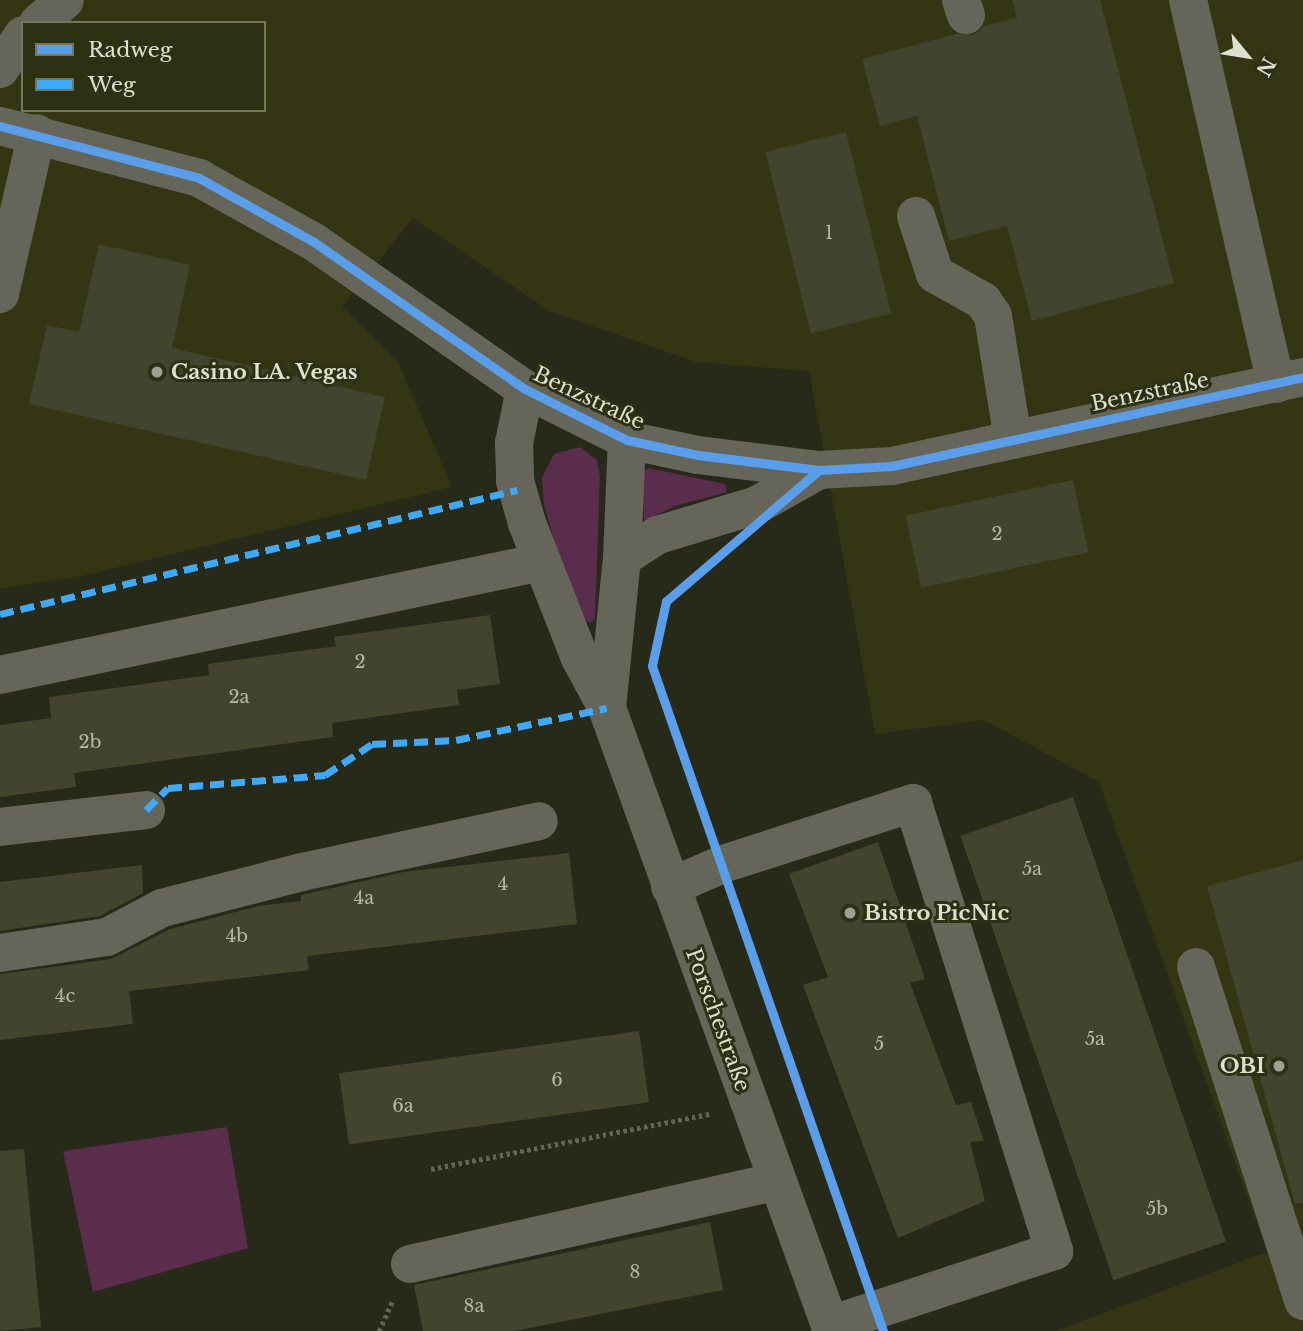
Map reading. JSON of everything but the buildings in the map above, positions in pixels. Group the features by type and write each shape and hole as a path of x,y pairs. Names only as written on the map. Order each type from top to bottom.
{"street":[{"path":"39,21 65,0"},
{"path":"1188,0 1289,380"},
{"path":"0,69 21,38"},
{"name":"Benzstraße","path":"0,126 158,164 239,198 314,242 525,388 627,440 698,455 819,470 892,466 1289,380"},
{"path":"0,294 37,134"},
{"path":"915,216 935,274 983,301 993,316 1013,439"},
{"name":"Porschestraße","path":"525,388 514,443 515,481 542,562 579,658 607,708 831,1328"},
{"name":"Porschestraße","path":"607,708 622,558 627,440"},
{"path":"622,558 658,535 757,505 819,470"},
{"path":"0,675 542,562"},
{"path":"670,887 723,864 913,803 1054,1251 831,1328"},
{"path":"0,827 146,810"},
{"path":"0,953 107,937 162,908 302,872 539,821"},
{"path":"1196,967 1303,1301"},
{"path":"410,1264 777,1181"}],"path":[{"path":"431,1169 749,1107"}],"shaded area":[{"path":"0,0 1303,0 1303,1331 1055,1331 1267,1252 1099,782 984,720 875,734 809,371 696,362 549,311 413,218 342,307 399,364 452,487 81,576 0,589"},
{"path":"580,447 597,460 600,477 595,618 591,623 584,620 565,578 544,505 542,478 554,454"},
{"path":"648,468 725,484 727,492 675,506 644,521 642,475"},
{"path":"227,1127 248,1248 93,1292 63,1151"}],"marked path":[{"path":"0,614 517,490"},
{"path":"146,810 168,788 325,775 372,744 456,740 607,708"}],"cycle path":[{"path":"0,126 199,178 314,242 525,389 627,440 698,455 819,470 892,466 1303,377"},
{"path":"819,470 666,601 652,666 883,1331"}],"place":[{"name":"Casino LA. Vegas","path":"157,372"},
{"name":"Bistro PicNic","path":"850,913"},
{"name":"OBI","path":"1279,1066"}]}
